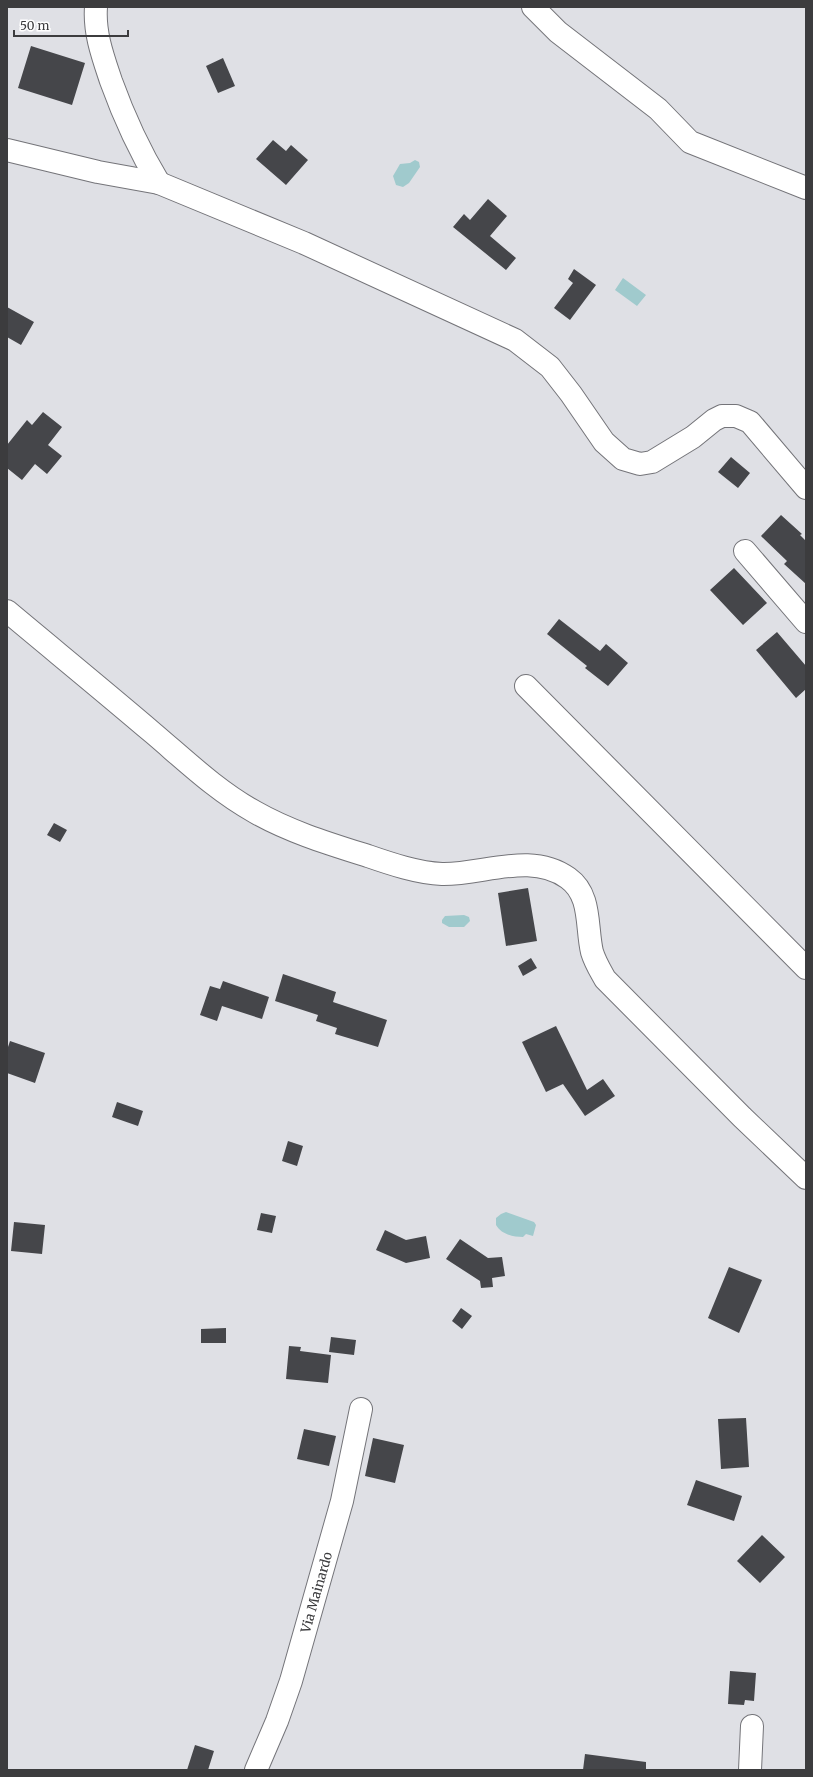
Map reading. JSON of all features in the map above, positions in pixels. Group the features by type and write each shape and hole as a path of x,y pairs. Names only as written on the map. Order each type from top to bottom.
{"street":[{"path":"96,7 99,45 124,118 141,152 159,182"},
{"path":"533,7 558,32 658,110 690,142 806,188"},
{"path":"7,150 98,172 159,182 304,243 515,340 550,367 572,394 604,442 623,459 640,464 652,462 694,437 714,420 722,416 736,416 750,422 806,488"},
{"path":"744,551 806,622"},
{"path":"7,611 223,792 263,816 294,830 368,856 424,872 458,874 503,866 526,865 552,870 568,878 579,889 584,898 593,953 598,967 605,979 742,1117 806,1178"},
{"path":"526,686 806,968"},
{"name":"Via Mainardo","path":"256,1770 277,1721 293,1673 342,1501 361,1409"},
{"path":"750,1770 752,1726"}],"water":[{"path":"415,160 419,162 420,167 409,183 403,187 396,185 393,176 400,164 410,163"},
{"path":"623,278 646,295 637,306 615,290"},
{"path":"464,915 469,917 470,921 464,927 449,927 442,923 445,916"},
{"path":"506,1212 534,1222 536,1225 533,1236 526,1234 523,1237 515,1236 501,1231 496,1225 496,1218"}],"building":[{"path":"31,46 85,63 72,105 18,88"},
{"path":"223,58 235,86 218,93 206,66"},
{"path":"273,140 286,151 291,145 308,160 286,185 256,159"},
{"path":"488,199 507,216 490,236 516,258 506,270 453,227 464,214 470,220"},
{"path":"574,269 596,285 570,320 554,308 573,283 568,279"},
{"path":"7,307 34,322 21,345 7,337"},
{"path":"43,412 62,427 48,445 62,456 47,474 35,464 22,480 7,468 7,445 27,420 32,425"},
{"path":"731,457 750,473 738,488 718,472"},
{"path":"781,515 802,534 800,535 806,541 806,584 784,564 787,561 761,536"},
{"path":"734,568 767,603 743,625 710,590"},
{"path":"559,619 600,651 606,644 628,663 608,686 585,668 587,666 547,634"},
{"path":"777,632 806,666 806,689 796,698 756,650"},
{"path":"54,823 67,830 60,842 47,835"},
{"path":"528,888 537,941 506,946 498,893"},
{"path":"531,958 537,968 523,976 518,966"},
{"path":"283,974 336,992 333,1002 387,1020 378,1047 335,1034 337,1028 316,1021 318,1015 275,1001"},
{"path":"223,981 269,997 262,1019 222,1006 217,1021 200,1015 210,986 220,989"},
{"path":"556,1026 587,1090 603,1079 615,1096 585,1116 563,1084 546,1092 522,1042"},
{"path":"10,1041 45,1053 35,1083 7,1073 7,1050"},
{"path":"117,1102 143,1111 138,1126 112,1117"},
{"path":"288,1141 303,1146 297,1166 282,1161"},
{"path":"261,1213 276,1216 272,1233 257,1230"},
{"path":"14,1222 45,1225 42,1254 11,1251"},
{"path":"385,1230 406,1240 426,1236 430,1258 406,1263 376,1250"},
{"path":"460,1239 488,1258 502,1257 505,1276 492,1278 493,1287 481,1288 480,1281 446,1259"},
{"path":"729,1267 762,1280 739,1333 708,1318"},
{"path":"461,1308 472,1316 462,1329 452,1321"},
{"path":"226,1328 226,1343 201,1343 201,1329"},
{"path":"331,1337 356,1340 354,1355 329,1352"},
{"path":"289,1346 301,1347 300,1351 331,1355 328,1383 286,1379"},
{"path":"746,1418 749,1467 721,1469 718,1419"},
{"path":"304,1429 336,1436 329,1466 297,1459"},
{"path":"373,1438 404,1445 395,1483 365,1476"},
{"path":"696,1480 742,1496 734,1521 687,1505"},
{"path":"762,1535 785,1557 760,1583 737,1561"},
{"path":"730,1671 756,1673 754,1701 745,1700 744,1705 728,1704"},
{"path":"195,1745 214,1751 208,1770 187,1770"},
{"path":"585,1754 646,1762 646,1770 583,1770"}]}
